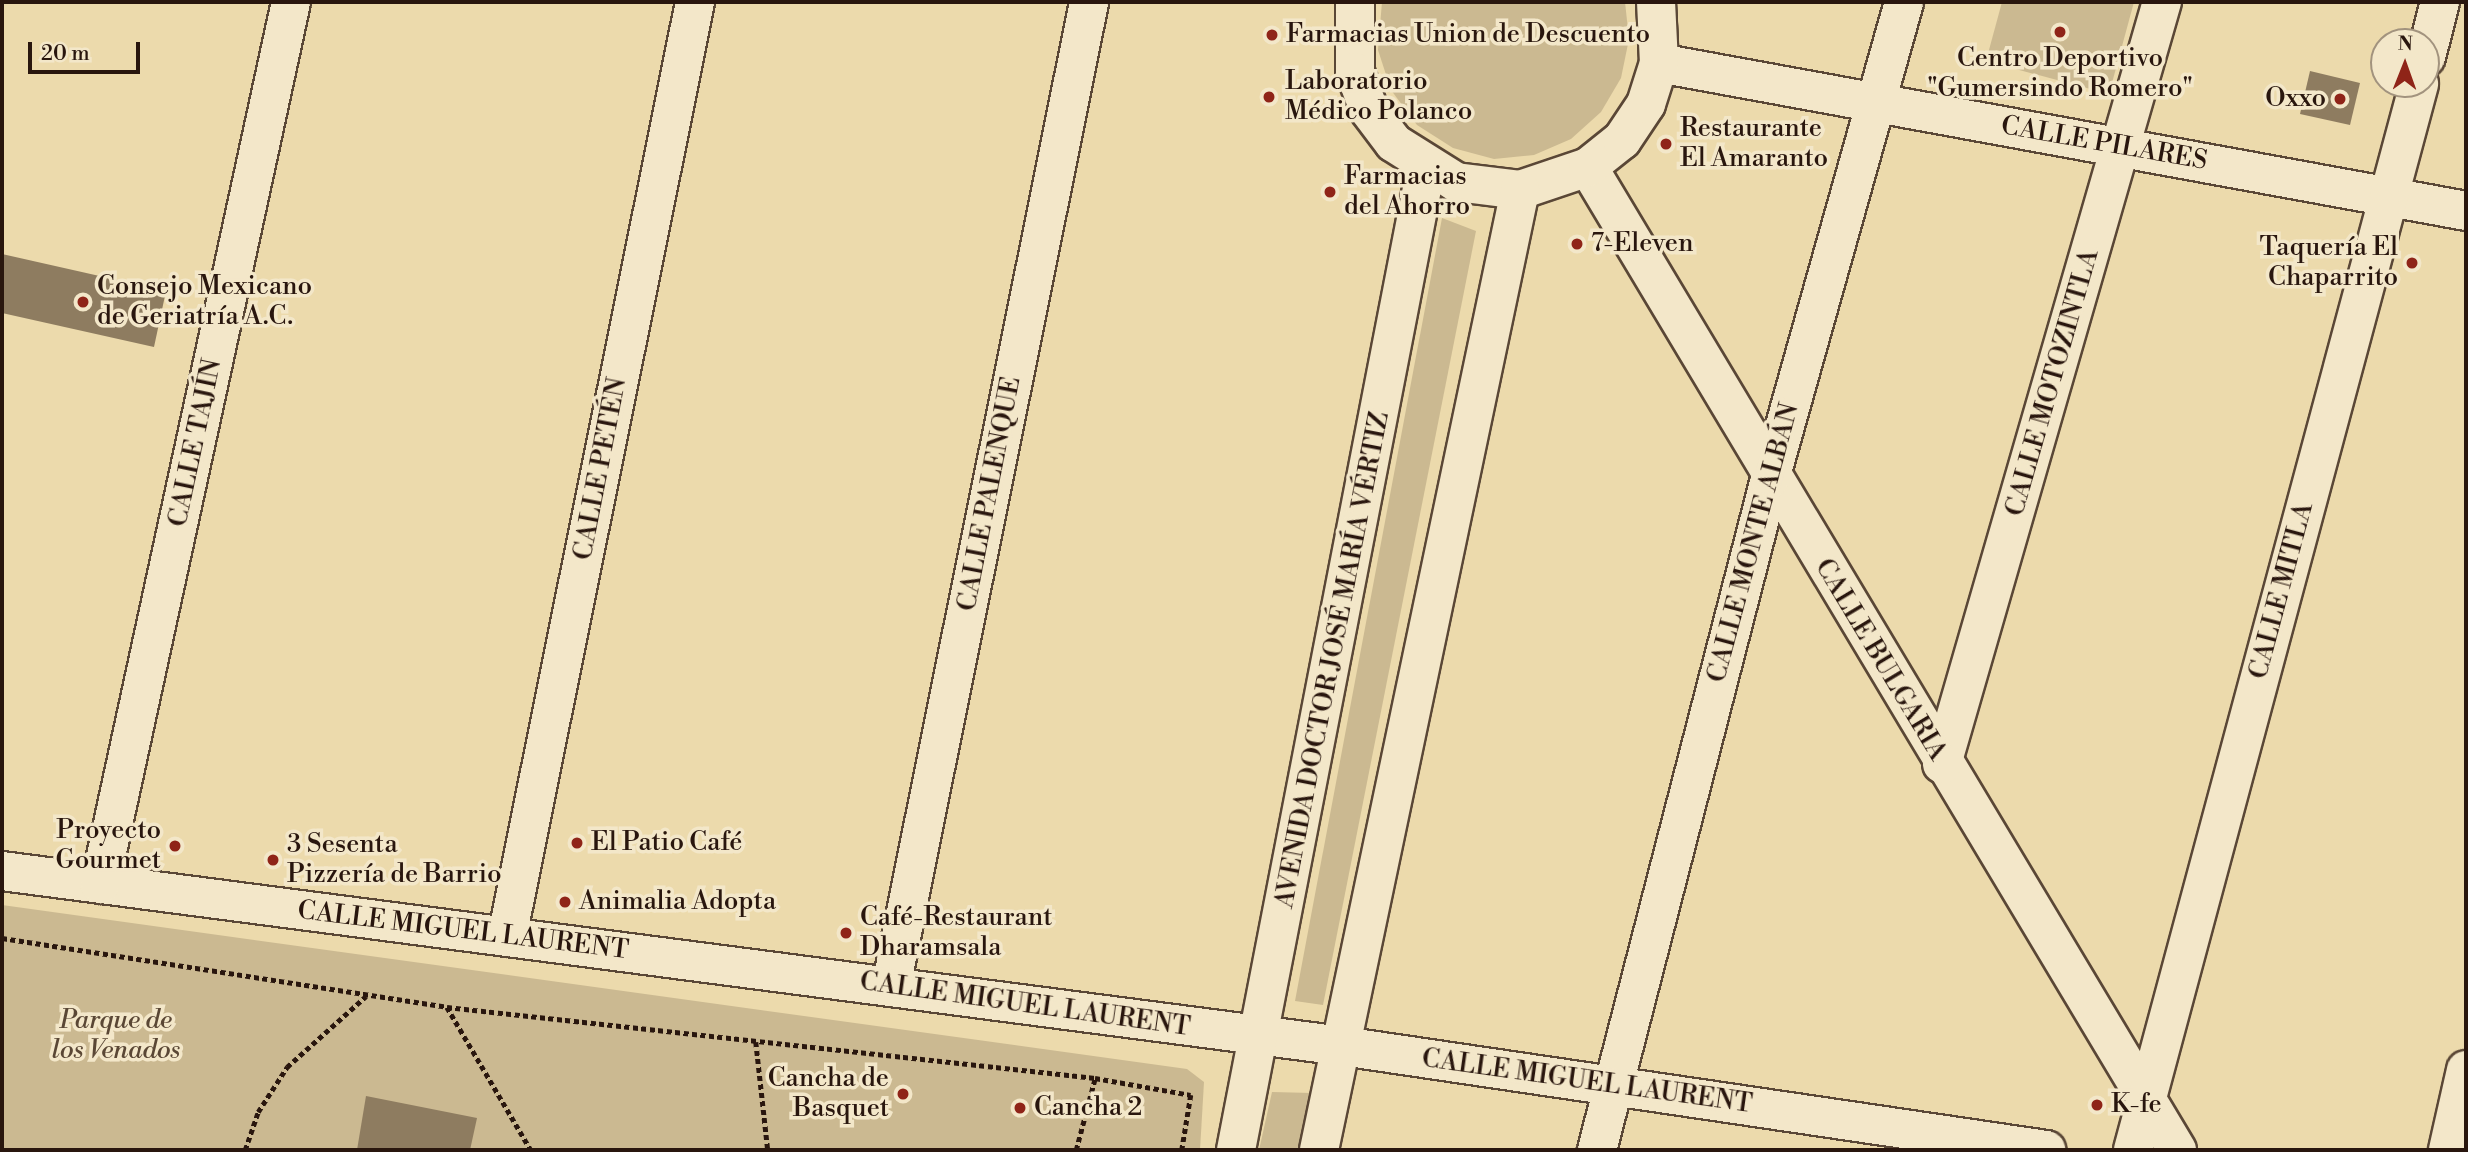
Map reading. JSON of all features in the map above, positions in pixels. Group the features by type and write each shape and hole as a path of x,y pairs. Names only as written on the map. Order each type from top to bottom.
{"street":[{"name":"CALLE TAJÍN","path":"100,884 291,2"},
{"name":"CALLE PETÉN","path":"507,937 695,2"},
{"name":"CALLE PALENQUE","path":"891,987 1089,2"},
{"path":"1355,2 1355,72 1369,110 1394,143 1426,168 1456,183 1520,190 1588,167 1628,131 1659,63 1656,2"},
{"name":"CALLE MONTE ALBÁN","path":"1597,1150 1610,1085 1770,479 1904,2"},
{"name":"CALLE MOTOZINTLA","path":"1942,764 2162,2"},
{"path":"2433,28 2440,2"},
{"name":"CALLE PILARES","path":"1659,63 2466,211"},
{"name":"CALLE MITLA","path":"2133,1150 2143,1097 2415,98"},
{"name":"CALLE BULGARIA","path":"1588,167 1770,479 2176,1150"},
{"name":"AVENIDA DOCTOR JOSÉ MARÍA VÉRTIZ","path":"1236,1150 1262,1036 1426,168"},
{"path":"1319,1150 1520,190"},
{"name":"CALLE MIGUEL LAURENT","path":"2,871 1342,1046 2046,1150"},
{"path":"2448,1150 2466,1070"}],"path":[{"path":"2,938 447,1007 1095,1078 1191,1096 1182,1150"},
{"path":"245,1150 258,1112 287,1067 367,996"},
{"path":"447,1007 531,1150"},
{"path":"756,1042 768,1150"},
{"path":"1076,1150 1095,1078"}],"green space":[{"path":"1382,2 1625,2 1629,39 1621,78 1601,112 1571,139 1534,155 1494,159 1453,148 1417,125 1391,90 1378,50"},
{"name":"Centro Deportivo \"Gumersindo Romero\"","path":"2002,2 2134,2 2109,94 1986,61"},
{"path":"1442,218 1476,231 1323,1005 1295,1001"},
{"name":"Parque de los Venados","path":"2,905 1187,1069 1204,1082 1200,1150 2,1150"},
{"path":"1272,1092 1312,1093 1299,1150 1259,1150"}],"building":[{"path":"2310,71 2360,83 2350,125 2300,114"},
{"name":"Consejo Mexicano de Geriatría A.C.","path":"2,254 166,291 154,347 2,313"},
{"path":"366,1096 477,1118 470,1150 357,1150"}],"place":[{"name":"Centro Deportivo \"Gumersindo Romero\"","path":"2060,32"},
{"name":"Farmacias Union de Descuento","path":"1272,35"},
{"name":"Laboratorio Médico Polanco","path":"1269,97"},
{"name":"Oxxo","path":"2340,99"},
{"name":"Restaurante El Amaranto","path":"1666,144"},
{"name":"Farmacias del Ahorro","path":"1330,192"},
{"name":"7-Eleven","path":"1577,244"},
{"name":"Taquería El Chaparrito","path":"2412,263"},
{"name":"Consejo Mexicano de Geriatría A.C.","path":"83,302"},
{"name":"El Patio Café","path":"577,843"},
{"name":"Proyecto Gourmet","path":"175,846"},
{"name":"3 Sesenta Pizzería de Barrio","path":"273,860"},
{"name":"Animalia Adopta","path":"565,902"},
{"name":"Café-Restaurant Dharamsala","path":"846,933"},
{"name":"Cancha de Basquet","path":"903,1094"},
{"name":"K-fe","path":"2097,1105"},
{"name":"Cancha 2","path":"1020,1108"}]}
